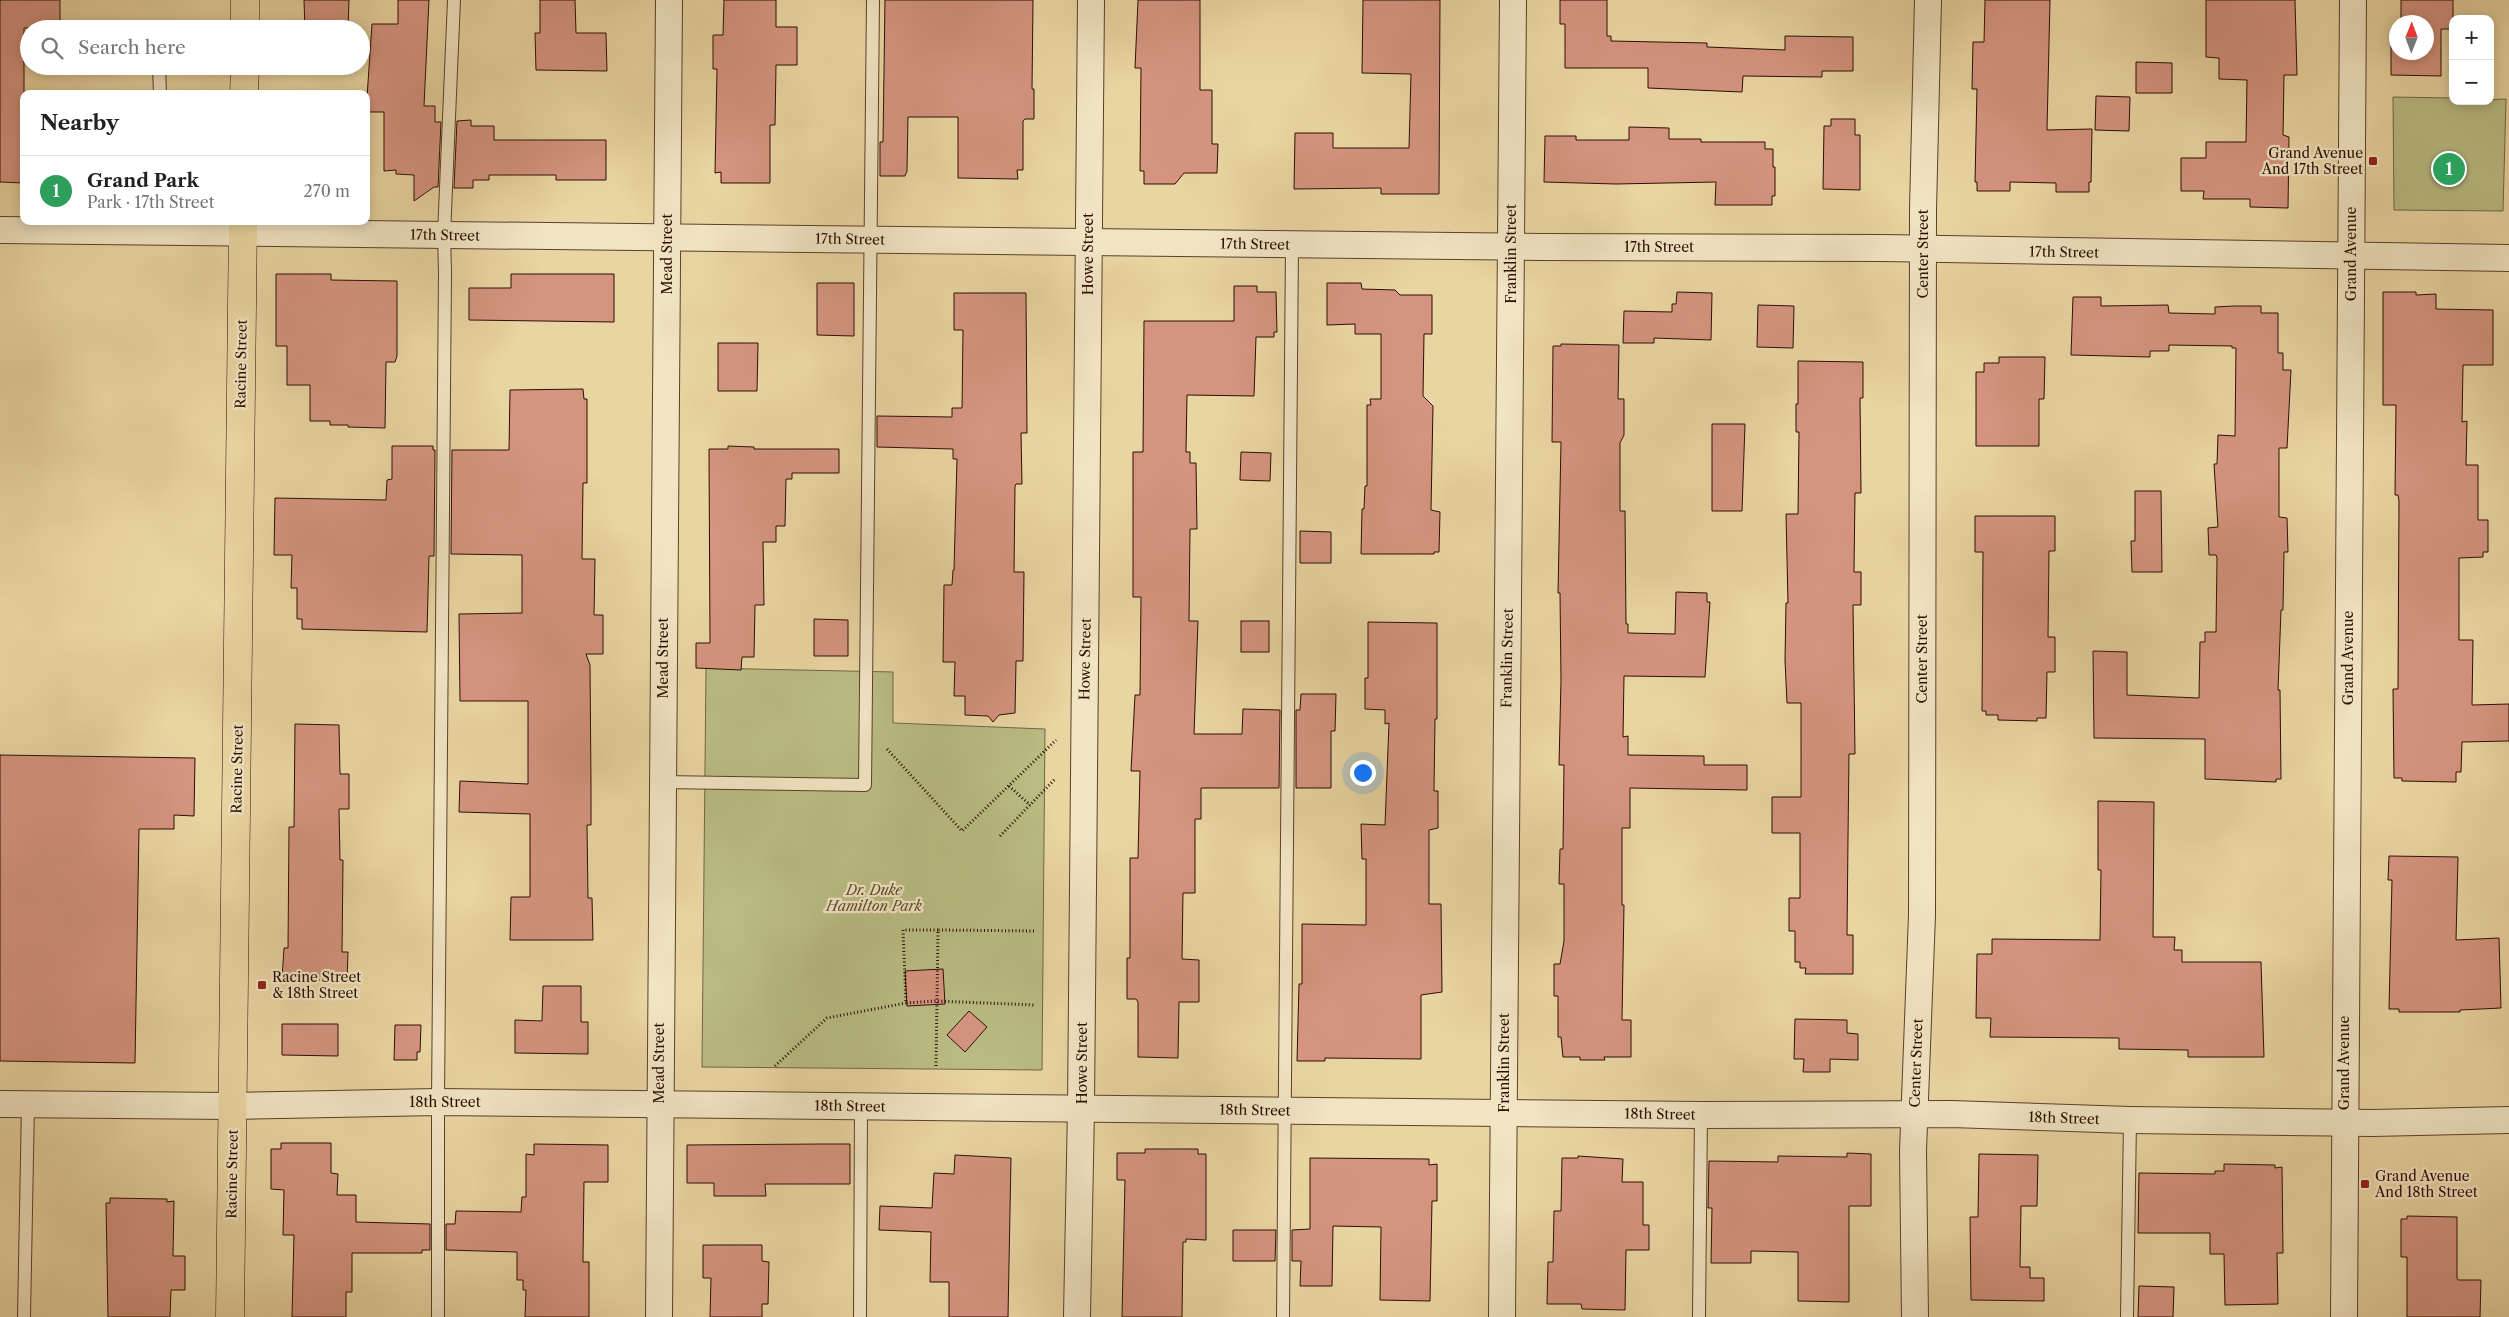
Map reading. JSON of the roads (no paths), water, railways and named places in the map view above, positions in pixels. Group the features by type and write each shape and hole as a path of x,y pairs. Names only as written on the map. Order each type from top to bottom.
{"main road":[{"path":"245,0 245,20"},
{"path":"244,75 244,90"},
{"name":"Racine Street","path":"230,1317 243,227"}],"street":[{"name":"Mead Street","path":"659,1317 659,1103 669,0"},
{"name":"Howe Street","path":"1078,1317 1090,0"},
{"name":"Franklin Street","path":"1502,1317 1513,0"},
{"name":"Center Street","path":"1915,1317 1914,1114 1922,915 1924,248 1928,0"},
{"name":"Grand Avenue","path":"2344,1317 2353,0"},
{"name":"17th Street","path":"0,230 243,227 444,235 1511,247 1924,248 2509,258"},
{"name":"18th Street","path":"0,1104 233,1106 438,1102 659,1103 1701,1115 1914,1114 2130,1120 2344,1122 2509,1120"}],"lane":[{"path":"438,1317 444,235 454,0"},
{"path":"662,782 866,785 865,724 873,0"},
{"path":"159,75 160,90"},
{"path":"1284,1317 1292,244"},
{"path":"24,1317 28,1104"},
{"path":"860,1317 861,1106"},
{"path":"1699,1317 1701,1115"},
{"path":"2127,1317 2130,1120"}],"place":[{"name":"Grand Avenue And 17th Street","path":"2373,161"},
{"name":"Grand Park","path":"2449,169"},
{"name":"Racine Street & 18th Street","path":"262,985"},
{"name":"Grand Avenue And 18th Street","path":"2365,1184"}],"park label":[{"name":"Dr. Duke Hamilton Park","path":"874,898"}]}
